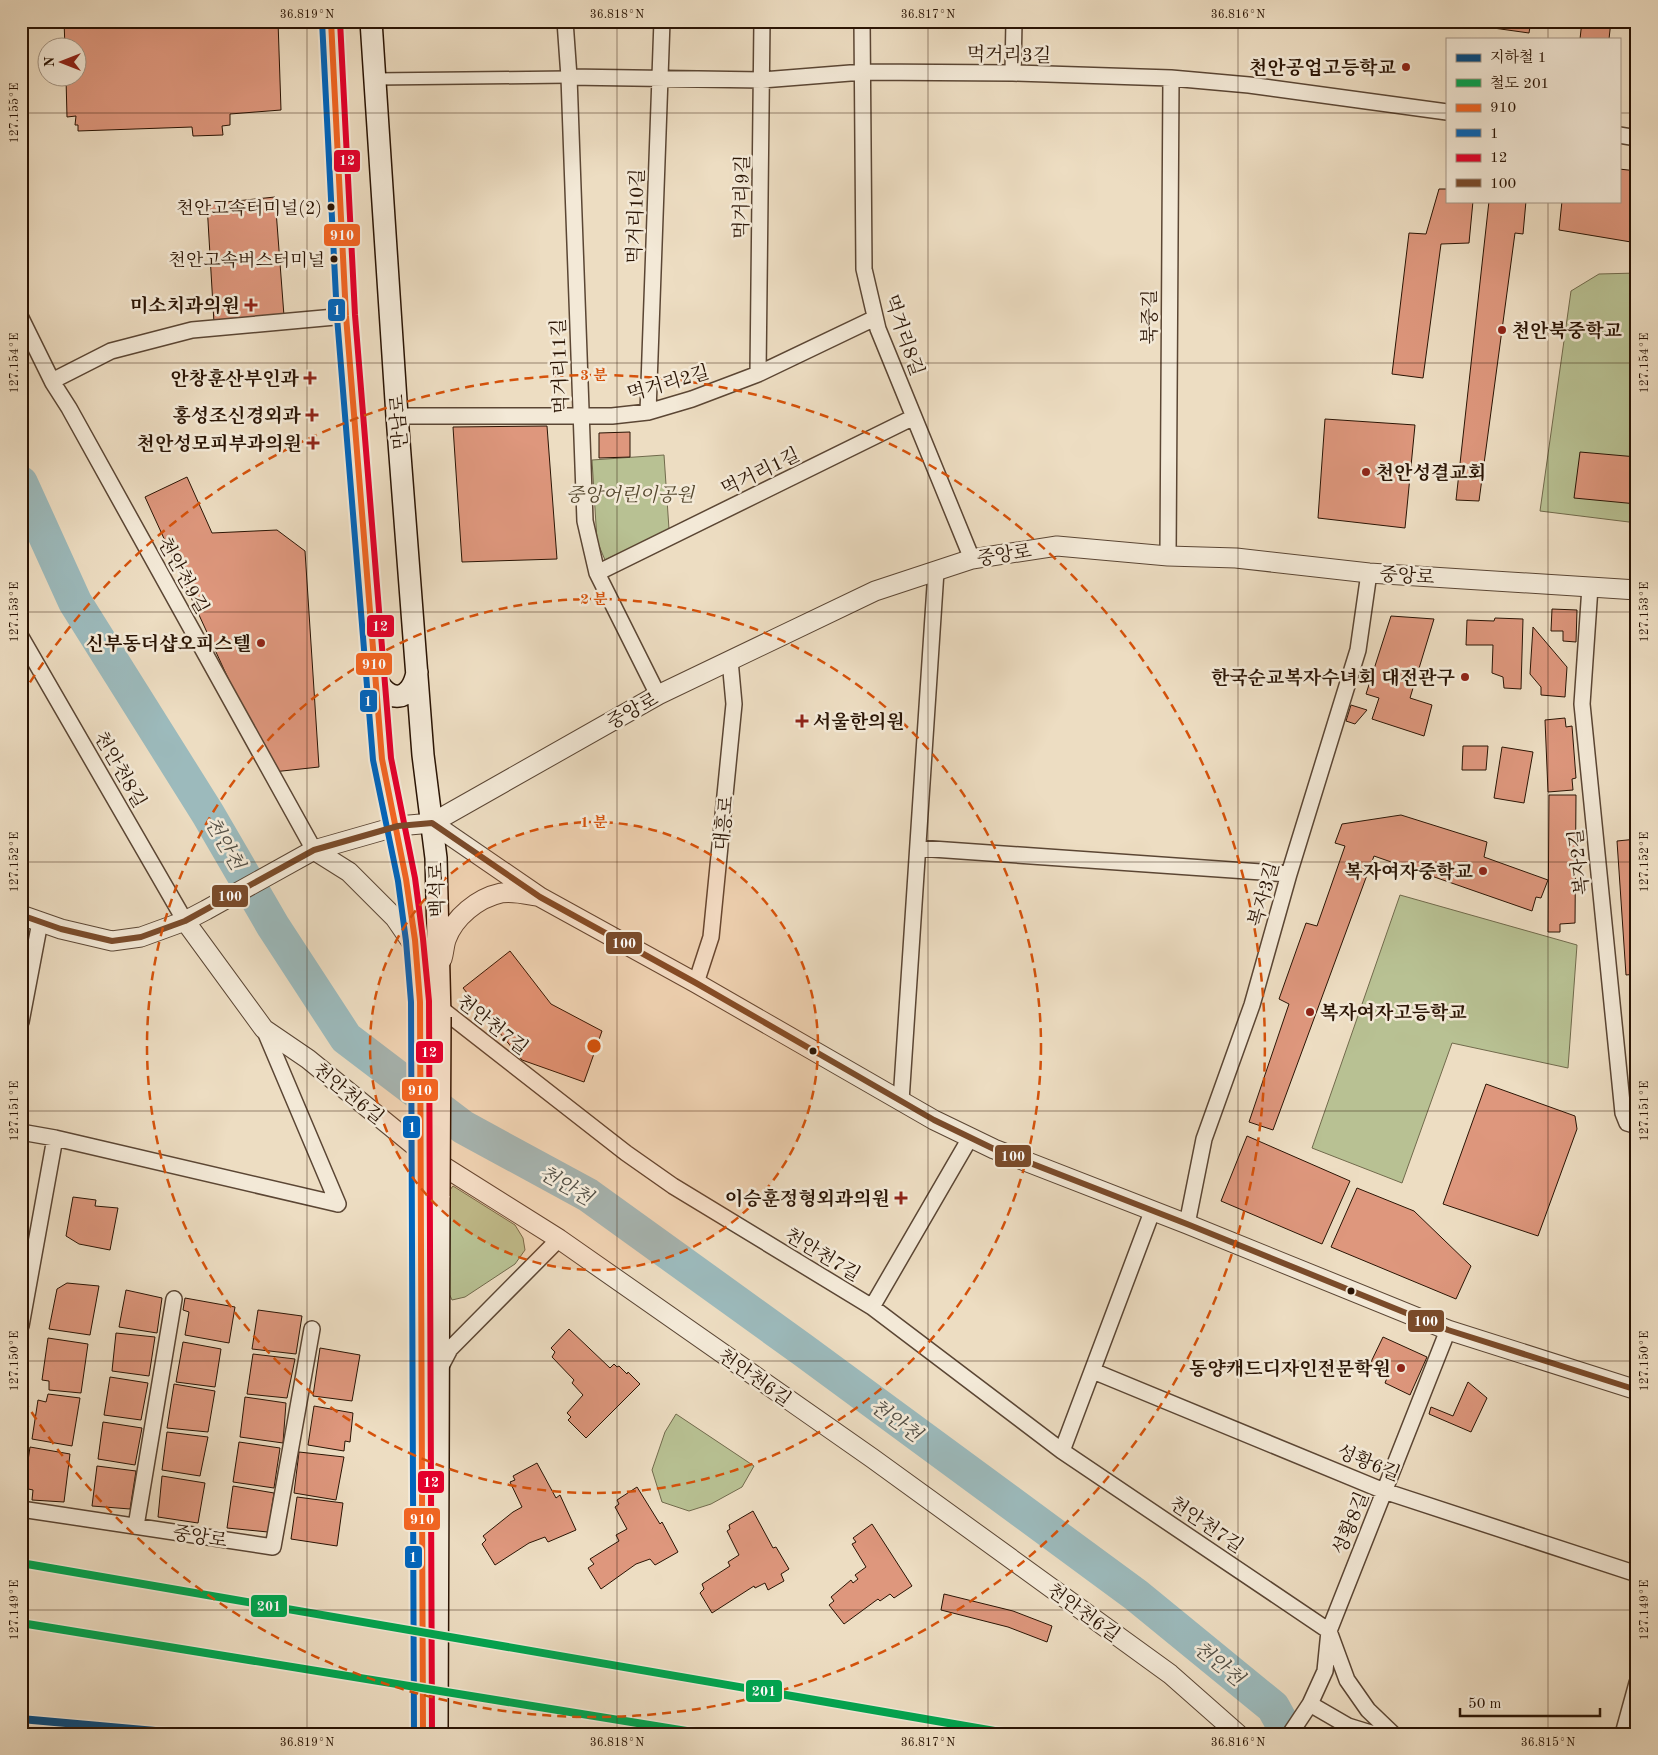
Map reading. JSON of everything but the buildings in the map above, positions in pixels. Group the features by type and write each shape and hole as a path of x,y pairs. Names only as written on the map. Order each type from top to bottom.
{"main road":[{"path":"330,21 346,316 382,759 398,826"},
{"name":"만남로","path":"371,21 397,416 423,756 432,823"},
{"path":"375,676 383,690 398,697 405,695 411,689 417,672"},
{"name":"백석로","path":"432,823 436,858 439,975 433,1009"},
{"name":"백석로","path":"398,826 417,950 433,1009"},
{"path":"433,1009 420,1174 430,1573 437,1734"},
{"path":"423,1734 439,1321 439,1196 433,1009"}],"street":[{"name":"먹거리11길","path":"565,21 569,77 585,521 597,573 658,695"},
{"name":"먹거리10길","path":"648,412 662,21"},
{"name":"먹거리9길","path":"758,374 762,21"},
{"name":"먹거리8길","path":"862,21 864,269 878,329 972,559"},
{"path":"1014,21 1014,73"},
{"name":"먹거리3길","path":"569,77 762,80 863,72 1014,73 1171,78 1249,85 1446,112"},
{"path":"375,79 569,77"},
{"name":"북중길","path":"1168,556 1171,78"},
{"path":"1620,136 1637,138"},
{"path":"52,381 111,351 192,330 346,316"},
{"name":"천안천9길","path":"21,318 52,381 69,408 314,850"},
{"name":"먹거리2길","path":"397,416 612,416 648,412 692,399 758,374 875,318"},
{"name":"먹거리1길","path":"597,573 914,417"},
{"name":"중앙로","path":"432,823 658,695 875,591 972,559 1057,546 1168,556 1236,558 1369,573 1637,590"},
{"path":"901,1101 936,571"},
{"name":"복자3길","path":"1187,1224 1204,1138 1252,1005 1289,874 1358,650 1369,573"},
{"name":"복자2길","path":"1590,586 1582,704 1623,1113 1627,1122 1637,1126"},
{"name":"천안천8길","path":"21,637 185,921"},
{"name":"대흥로","path":"696,983 711,937 734,704 730,660"},
{"path":"21,916 61,929 112,941 141,937 185,921 314,850 398,826 432,823 540,897 970,1138 1448,1330 1637,1390"},
{"path":"918,848 1289,874"},
{"path":"314,850 349,872 395,918 417,950"},
{"path":"439,975 446,939 456,921 470,908 482,900 502,893 523,893 540,897"},
{"name":"천안천6길","path":"21,1132 55,1138 338,1204 264,1029 185,921"},
{"path":"21,1022 40,922"},
{"name":"천안천7길","path":"433,1009 626,1154 673,1186 872,1307 1062,1451 1329,1631"},
{"name":"천안천6길","path":"264,1029 308,1059 427,1156 559,1239 872,1458 1162,1668 1238,1734"},
{"path":"21,1326 55,1138"},
{"path":"872,1307 970,1138"},
{"path":"1062,1451 1152,1212"},
{"path":"438,1371 450,1349 559,1239"},
{"path":"21,1509 136,1526 174,1299"},
{"path":"439,1321 446,1332 460,1339"},
{"name":"중앙로","path":"136,1526 273,1546 312,1329"},
{"name":"성황8길","path":"1290,1734 1308,1706 1325,1671 1329,1631 1448,1330"},
{"name":"성황6길","path":"1093,1371 1384,1491 1637,1574"},
{"path":"1329,1631 1347,1680 1368,1710 1393,1734"},
{"path":"1623,1734 1637,1683"},
{"path":"1308,1706 1348,1726 1374,1734"}],"green space":[{"path":"1637,273 1637,523 1540,511 1571,291 1599,274"},
{"name":"중앙어린이공원","path":"664,455 669,529 605,560 597,541 592,460"},
{"path":"1400,895 1577,945 1568,1068 1452,1043 1402,1183 1312,1148"},
{"path":"453,1186 515,1225 523,1238 525,1250 515,1264 465,1297 452,1300 447,1289 449,1191"},
{"path":"676,1414 754,1466 742,1487 711,1504 689,1511 662,1502 652,1470 665,1432"}],"waterway":[{"name":"천안천","path":"21,483 75,602 208,814 273,926 346,1038 463,1127 588,1195 803,1350 1136,1595 1273,1707 1288,1734"}],"metro line":[{"name":"1","path":"21,1719 189,1734"}],"rail line":[{"name":"201","path":"21,1563 1012,1734"},
{"name":"201","path":"21,1623 705,1734"}],"transit line":[{"name":"1","path":"322,21 337,317 373,760 398,881 406,941 411,1002 414,1734"},
{"name":"910","path":"331,21 346,316 382,759 406,879 415,940 420,1002 423,1734"},
{"name":"12","path":"340,21 355,315 391,758 415,878 429,1001 432,1734"},
{"name":"100","path":"21,915 61,929 112,941 141,937 185,921 314,850 398,826 432,823 540,897 696,983 934,1120 994,1149 1187,1224 1448,1330 1637,1390"}],"place":[{"name":"천안공업고등학교","path":"1406,67"},
{"name":"천안고속터미널(2)","path":"331,207"},
{"name":"천안고속버스터미널","path":"334,259"},
{"name":"미소치과의원","path":"251,305"},
{"name":"천안북중학교","path":"1502,330"},
{"name":"안창훈산부인과","path":"310,378"},
{"name":"홍성조신경외과","path":"312,415"},
{"name":"천안성모피부과의원","path":"313,443"},
{"name":"천안성결교회","path":"1366,472"},
{"name":"신부동더샵오피스텔","path":"261,643"},
{"name":"한국순교복자수녀회 대전관구","path":"1465,677"},
{"name":"서울한의원","path":"802,721"},
{"name":"복자여자중학교","path":"1483,871"},
{"name":"복자여자고등학교","path":"1310,1012"},
{"name":"이승훈정형외과의원","path":"901,1198"},
{"name":"동양캐드디자인전문학원","path":"1401,1368"}]}
